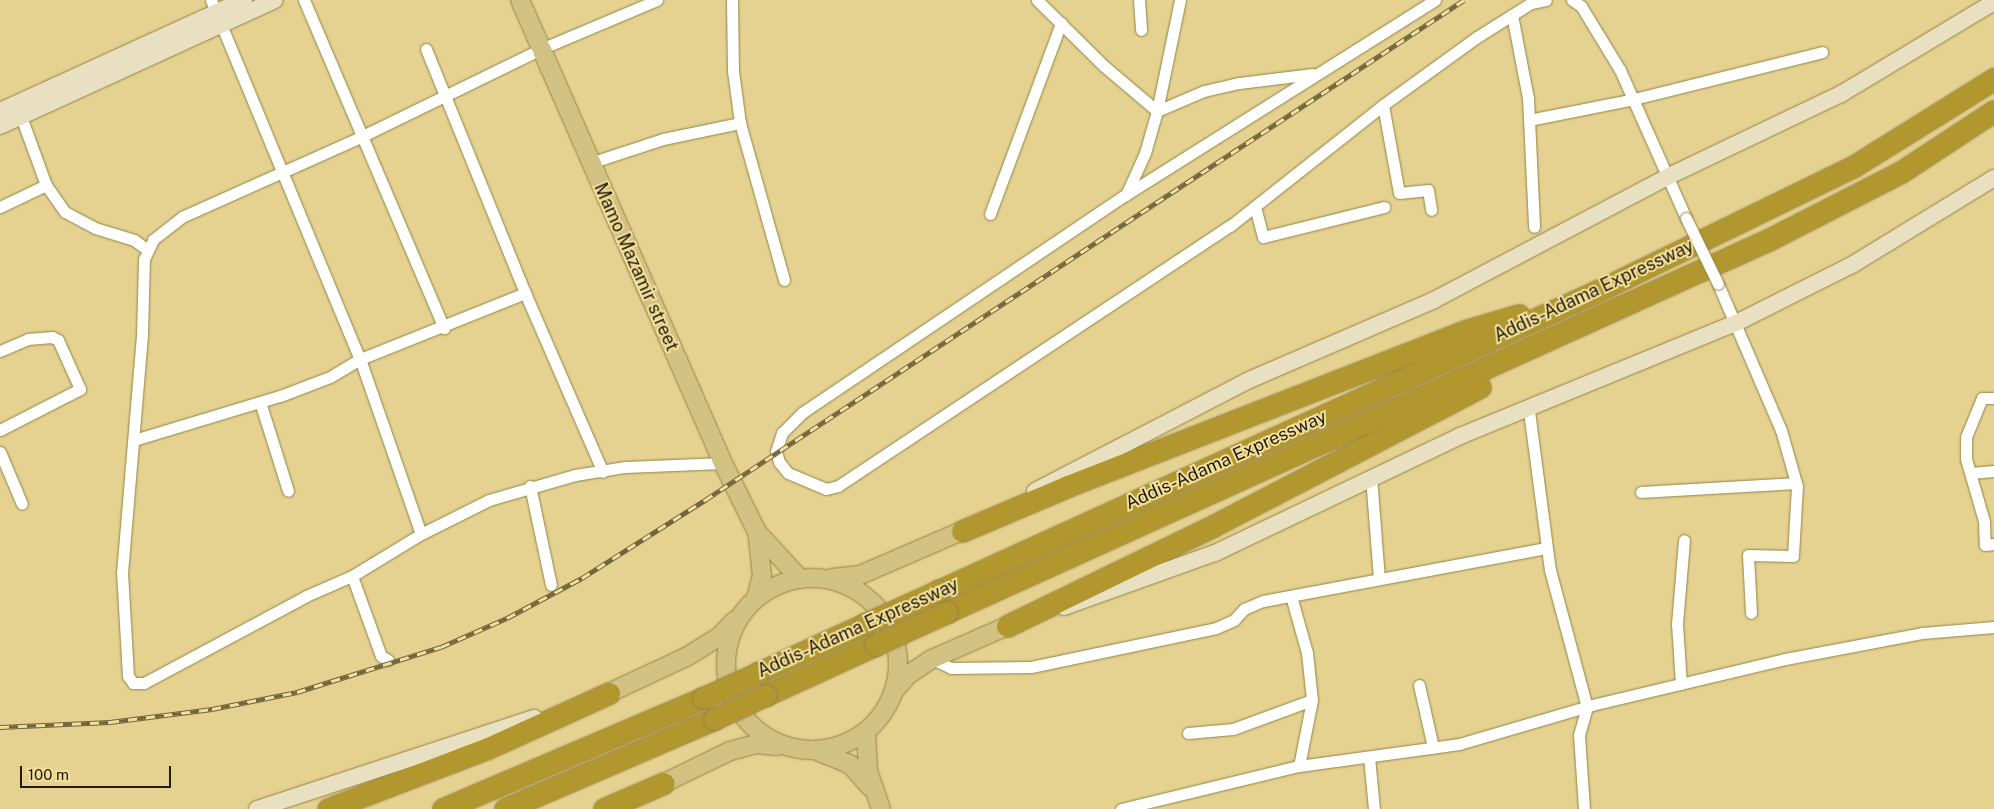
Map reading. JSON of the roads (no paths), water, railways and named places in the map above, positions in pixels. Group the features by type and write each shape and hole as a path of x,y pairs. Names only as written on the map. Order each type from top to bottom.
{"highway":[{"name":"Addis-Adama Expressway","path":"443,809 703,698 1582,298 1854,166 1994,79"},
{"name":"Addis-Adama Expressway","path":"505,809 714,719 1594,321 1768,240 1900,172 1994,112"},
{"path":"962,531 1068,486 1468,330 1582,298"},
{"path":"1007,626 1369,446 1512,370 1594,321"},
{"path":"328,809 488,748 609,692"},
{"path":"604,809 664,783"}],"main road":[{"name":"Mamo Mazamir street","path":"520,0 723,463 756,532"},
{"path":"609,692 688,656 719,637 756,598 776,586 800,579 826,579 860,575 962,531"},
{"path":"756,532 800,579"},
{"path":"756,532 762,576 756,598"},
{"path":"816,751 843,745 866,732 889,705 898,680 898,652 890,626 866,598 852,587 826,579"},
{"path":"742,614 731,632 725,660 728,688 740,713 760,733 784,746"},
{"path":"894,691 908,675 932,659 1007,626"},
{"path":"866,732 868,771 878,801"},
{"path":"664,783 730,751 757,744 784,746 816,751 850,764 878,801"}],"street":[{"path":"0,126 19,110 244,0"},
{"path":"217,12 275,0"},
{"path":"304,0 444,328"},
{"path":"657,0 541,49 363,136 182,217 153,240 144,259 142,335 122,572 128,676 133,683 144,683 306,596 352,576 421,534 489,500 530,486 625,467 723,463"},
{"path":"732,0 733,71 740,123 784,280"},
{"path":"1037,0 1116,77 1157,111"},
{"path":"1139,0 1141,30"},
{"path":"1126,195 1145,153 1157,111 1180,0"},
{"path":"1435,0 1126,195 803,412 782,434 776,451 788,473 826,488 838,486 1230,226 1383,105 1512,15 1531,3 1546,0"},
{"path":"1572,0 1581,6 1620,70 1669,176 1686,218 1736,323 1781,430 1796,482 1793,556 1748,555 1752,613"},
{"path":"962,531 1150,429 1247,380 1434,300 1669,176 1841,94 1994,2"},
{"path":"217,12 360,359 421,534"},
{"path":"1512,15 1522,53 1529,120 1534,227"},
{"path":"990,214 1061,23"},
{"path":"426,49 525,293 603,472"},
{"path":"1529,120 1634,99 1822,52"},
{"path":"1157,111 1204,91 1230,85 1318,73"},
{"path":"1383,105 1399,193 1428,190 1431,210"},
{"path":"0,111 19,110"},
{"path":"19,110 46,185 65,212 95,228 134,240 148,250"},
{"path":"590,163 664,139 740,123"},
{"path":"1007,626 1215,553 1371,476 1460,436 1529,411 1736,323 1852,265 1994,178"},
{"path":"0,207 46,185"},
{"path":"1255,206 1263,237 1384,207"},
{"path":"134,440 260,402 330,376 360,359 444,328 525,293"},
{"path":"0,351 28,338 52,337 58,340 80,389 0,430"},
{"path":"1994,398 1982,398 1966,437 1966,459 1984,520 1984,545 1994,544"},
{"path":"260,402 288,491"},
{"path":"1529,411 1546,548 1587,707 1579,735 1584,809"},
{"path":"0,452 22,504"},
{"path":"1971,473 1994,471"},
{"path":"1371,476 1379,578"},
{"path":"1642,492 1796,482"},
{"path":"530,486 551,585"},
{"path":"1681,684 1677,624 1684,540"},
{"path":"932,659 951,668 1031,667 1216,628 1234,620 1244,609 1291,596 1546,548"},
{"path":"352,576 380,656 388,660"},
{"path":"1291,596 1307,653 1312,700 1299,766"},
{"path":"1121,809 1135,808 1299,766 1459,744 1587,707 1785,659 1922,633 1991,630"},
{"path":"1419,686 1433,748"},
{"path":"258,809 609,692"},
{"path":"1188,732 1234,729 1312,700"},
{"path":"1368,756 1374,809"},
{"path":"622,809 664,783"}],"railway":[{"path":"0,727 110,722 212,709 297,692 441,647 507,618 582,578 705,500 1464,0"}]}
